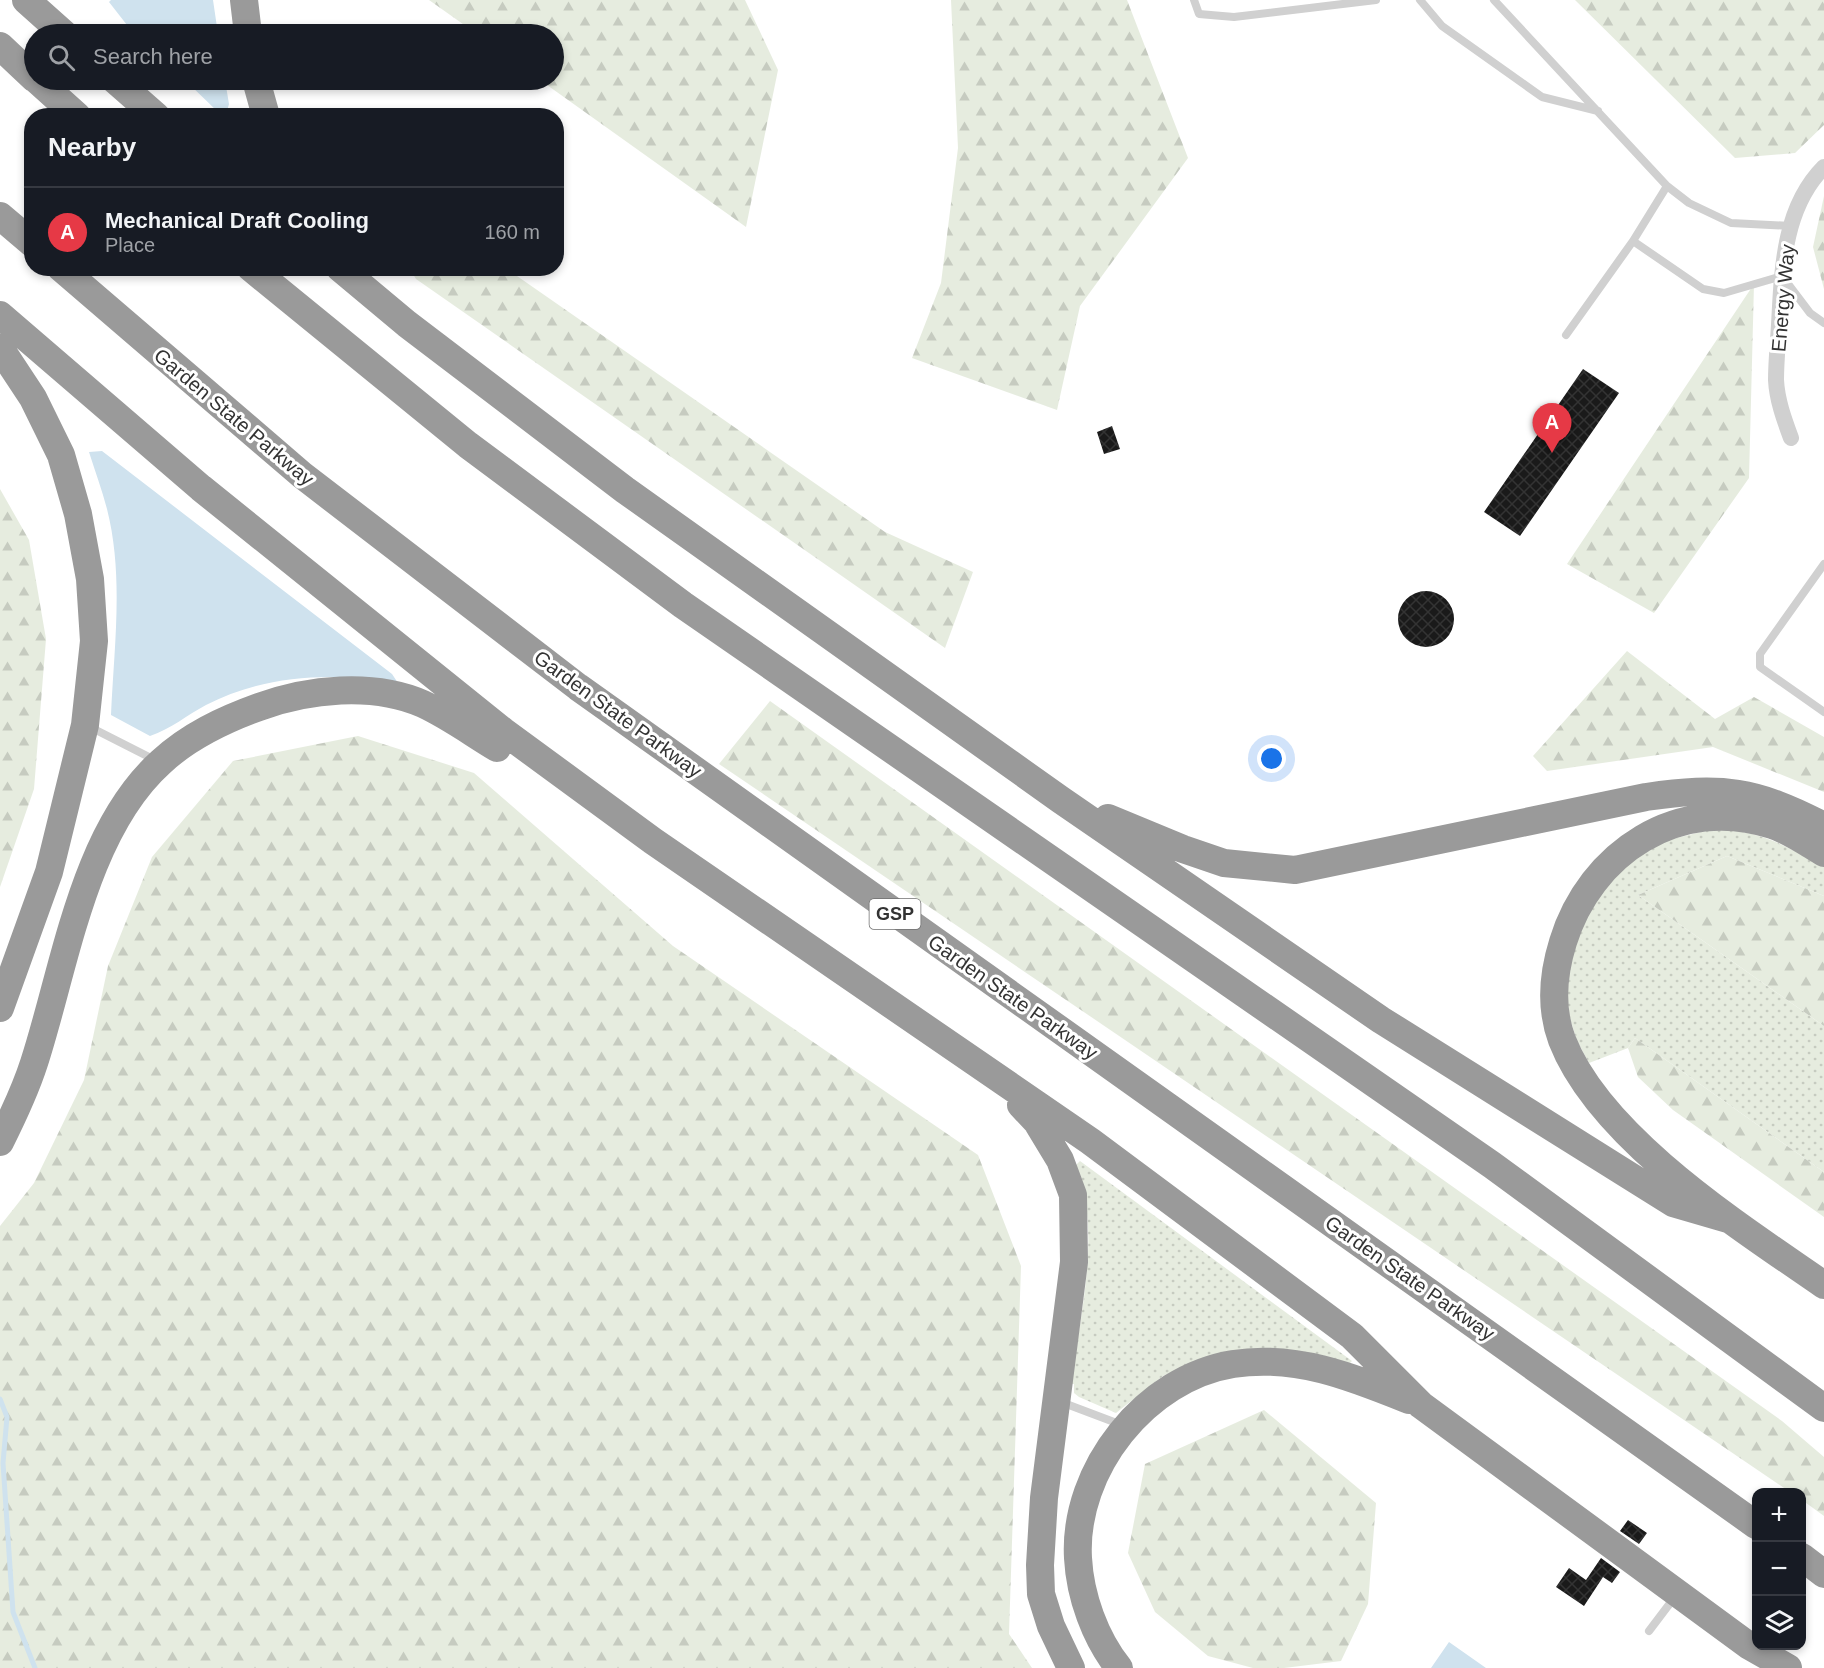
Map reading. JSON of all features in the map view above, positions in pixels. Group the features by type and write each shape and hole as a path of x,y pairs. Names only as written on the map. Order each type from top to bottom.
{"highway":[{"path":"26,0 53,24"},
{"path":"244,0 247,24"},
{"path":"0,46 24,68"},
{"path":"48,90 69,108"},
{"path":"126,90 147,108"},
{"path":"259,90 264,108"},
{"path":"0,216 24,236"},
{"name":"Garden State Parkway","path":"70,276 302,475 578,687 1752,1522"},
{"path":"261,276 468,445 683,605 1492,1165 1824,1408"},
{"path":"350,276 407,324 626,490 1061,800 1372,1014 1673,1203 1728,1219"},
{"path":"364,276 407,324"},
{"path":"0,315 201,488 493,724 653,841 1090,1141 1352,1336 1421,1405 1748,1645 1788,1668"},
{"path":"0,348 33,398 61,455 78,514 90,579 94,641 85,724 49,872 0,1008"},
{"path":"0,1142 34,1064 88,878 132,794 160,763 223,720 267,704 311,693 346,691 381,693 420,703 444,714 653,841"},
{"path":"1061,800 1224,863 1295,870 1646,796 1683,791 1716,790 1750,795 1824,826"},
{"path":"1824,853 1795,835 1772,825 1750,820 1700,819 1638,840 1608,864 1577,906 1560,954 1555,983 1556,1018 1563,1041 1584,1080 1625,1132 1728,1219 1824,1286"},
{"path":"998,1078 1037,1122 1060,1160 1073,1195 1074,1262 1041,1532 1041,1594 1051,1626 1071,1668"},
{"path":"1119,1668 1108,1655 1085,1600 1078,1557 1080,1533 1093,1481 1125,1426 1153,1400 1184,1381 1217,1368 1252,1362 1309,1365 1353,1378 1421,1405"},
{"path":"1806,1560 1824,1574"}],"street":[{"name":"Energy Way","path":"1791,438 1776,381 1782,276 1791,226 1808,182 1824,167"}],"lane":[{"path":"1194,0 1199,14 1234,17 1376,0"},
{"path":"1420,0 1442,26 1542,97 1598,111"},
{"path":"1494,0 1667,186 1689,203 1731,223 1791,226"},
{"path":"1566,335 1633,241 1667,186"},
{"path":"1633,241 1703,289 1724,292 1782,276 1810,313 1824,323"},
{"path":"1824,564 1760,654 1760,667 1824,712"},
{"path":"85,724 160,763"},
{"path":"1058,1400 1125,1426"},
{"path":"1649,1631 1678,1593"}],"green space":[{"path":"429,0 745,0 778,70 746,227 554,90 564,90 564,24 463,24"},
{"path":"951,0 1127,0 1188,158 1080,306 1057,410 912,358 941,283 958,148"},
{"path":"1575,0 1824,0 1824,125 1795,153 1735,158"},
{"path":"1824,196 1824,289 1813,247"},
{"path":"414,276 517,276 885,532 973,572 945,648"},
{"path":"1754,284 1749,478 1654,613 1567,564"},
{"path":"0,489 29,540 46,639 34,789 0,887"},
{"path":"1627,651 1715,719 1754,697 1824,737 1824,792 1713,747 1547,771 1533,756"},
{"path":"770,701 1782,1421 1824,1457 1824,1516 1806,1503 1806,1488 1784,1488 719,764"},
{"path":"358,736 474,773 673,946 978,1155 1021,1266 1009,1634 1032,1668 0,1668 0,1226 34,1183 84,1080 108,966 152,857 233,761"},
{"path":"1713,829 1730,830 1771,840 1824,867 1824,896 1727,856 1638,895 1824,1026 1824,1172 1635,1038 1628,1048 1589,1063 1577,1041 1569,1016 1566,981 1570,950 1601,885 1656,843"},
{"path":"1727,856 1824,896 1824,1026 1638,895"},
{"path":"1635,1038 1824,1172 1824,1217 1673,1110 1638,1077 1628,1048"},
{"path":"1080,1161 1352,1361 1348,1365 1196,1361 1163,1376 1116,1413 1079,1397 1074,1393 1074,1384 1071,1384 1087,1273 1088,1245 1084,1191 1076,1165"},
{"path":"1264,1410 1376,1503 1368,1604 1341,1661 1284,1668 1253,1668 1208,1656 1155,1612 1128,1553 1145,1464"}],"water":[{"path":"111,0 213,0 217,24 126,24 109,2"},
{"path":"195,90 227,90 228,108 214,108"},
{"path":"102,451 392,674 398,683 349,677 325,677 300,678 252,687 206,705 172,726 150,736 111,715 117,586 115,560 107,509 89,452"},
{"path":"1449,1642 1486,1668 1431,1668"}],"building":[{"path":"1583,369 1619,393 1520,536 1484,512"},
{"path":"1112,426 1120,449 1104,454 1097,432"},
{"path":"1421,591 1431,591 1446,599 1452,608 1454,619 1452,630 1446,639 1431,647 1421,647 1410,642 1403,635 1398,624 1398,614 1403,603 1410,596"},
{"path":"1628,1520 1647,1533 1639,1544 1620,1531"},
{"path":"1601,1558 1620,1572 1612,1583 1603,1577 1584,1606 1556,1587 1569,1568 1586,1580"}],"waterway":[{"path":"0,1399 7,1417 3,1463 13,1612 35,1668"}],"place":[{"name":"Mechanical Draft Cooling","path":"1552,453"}]}
